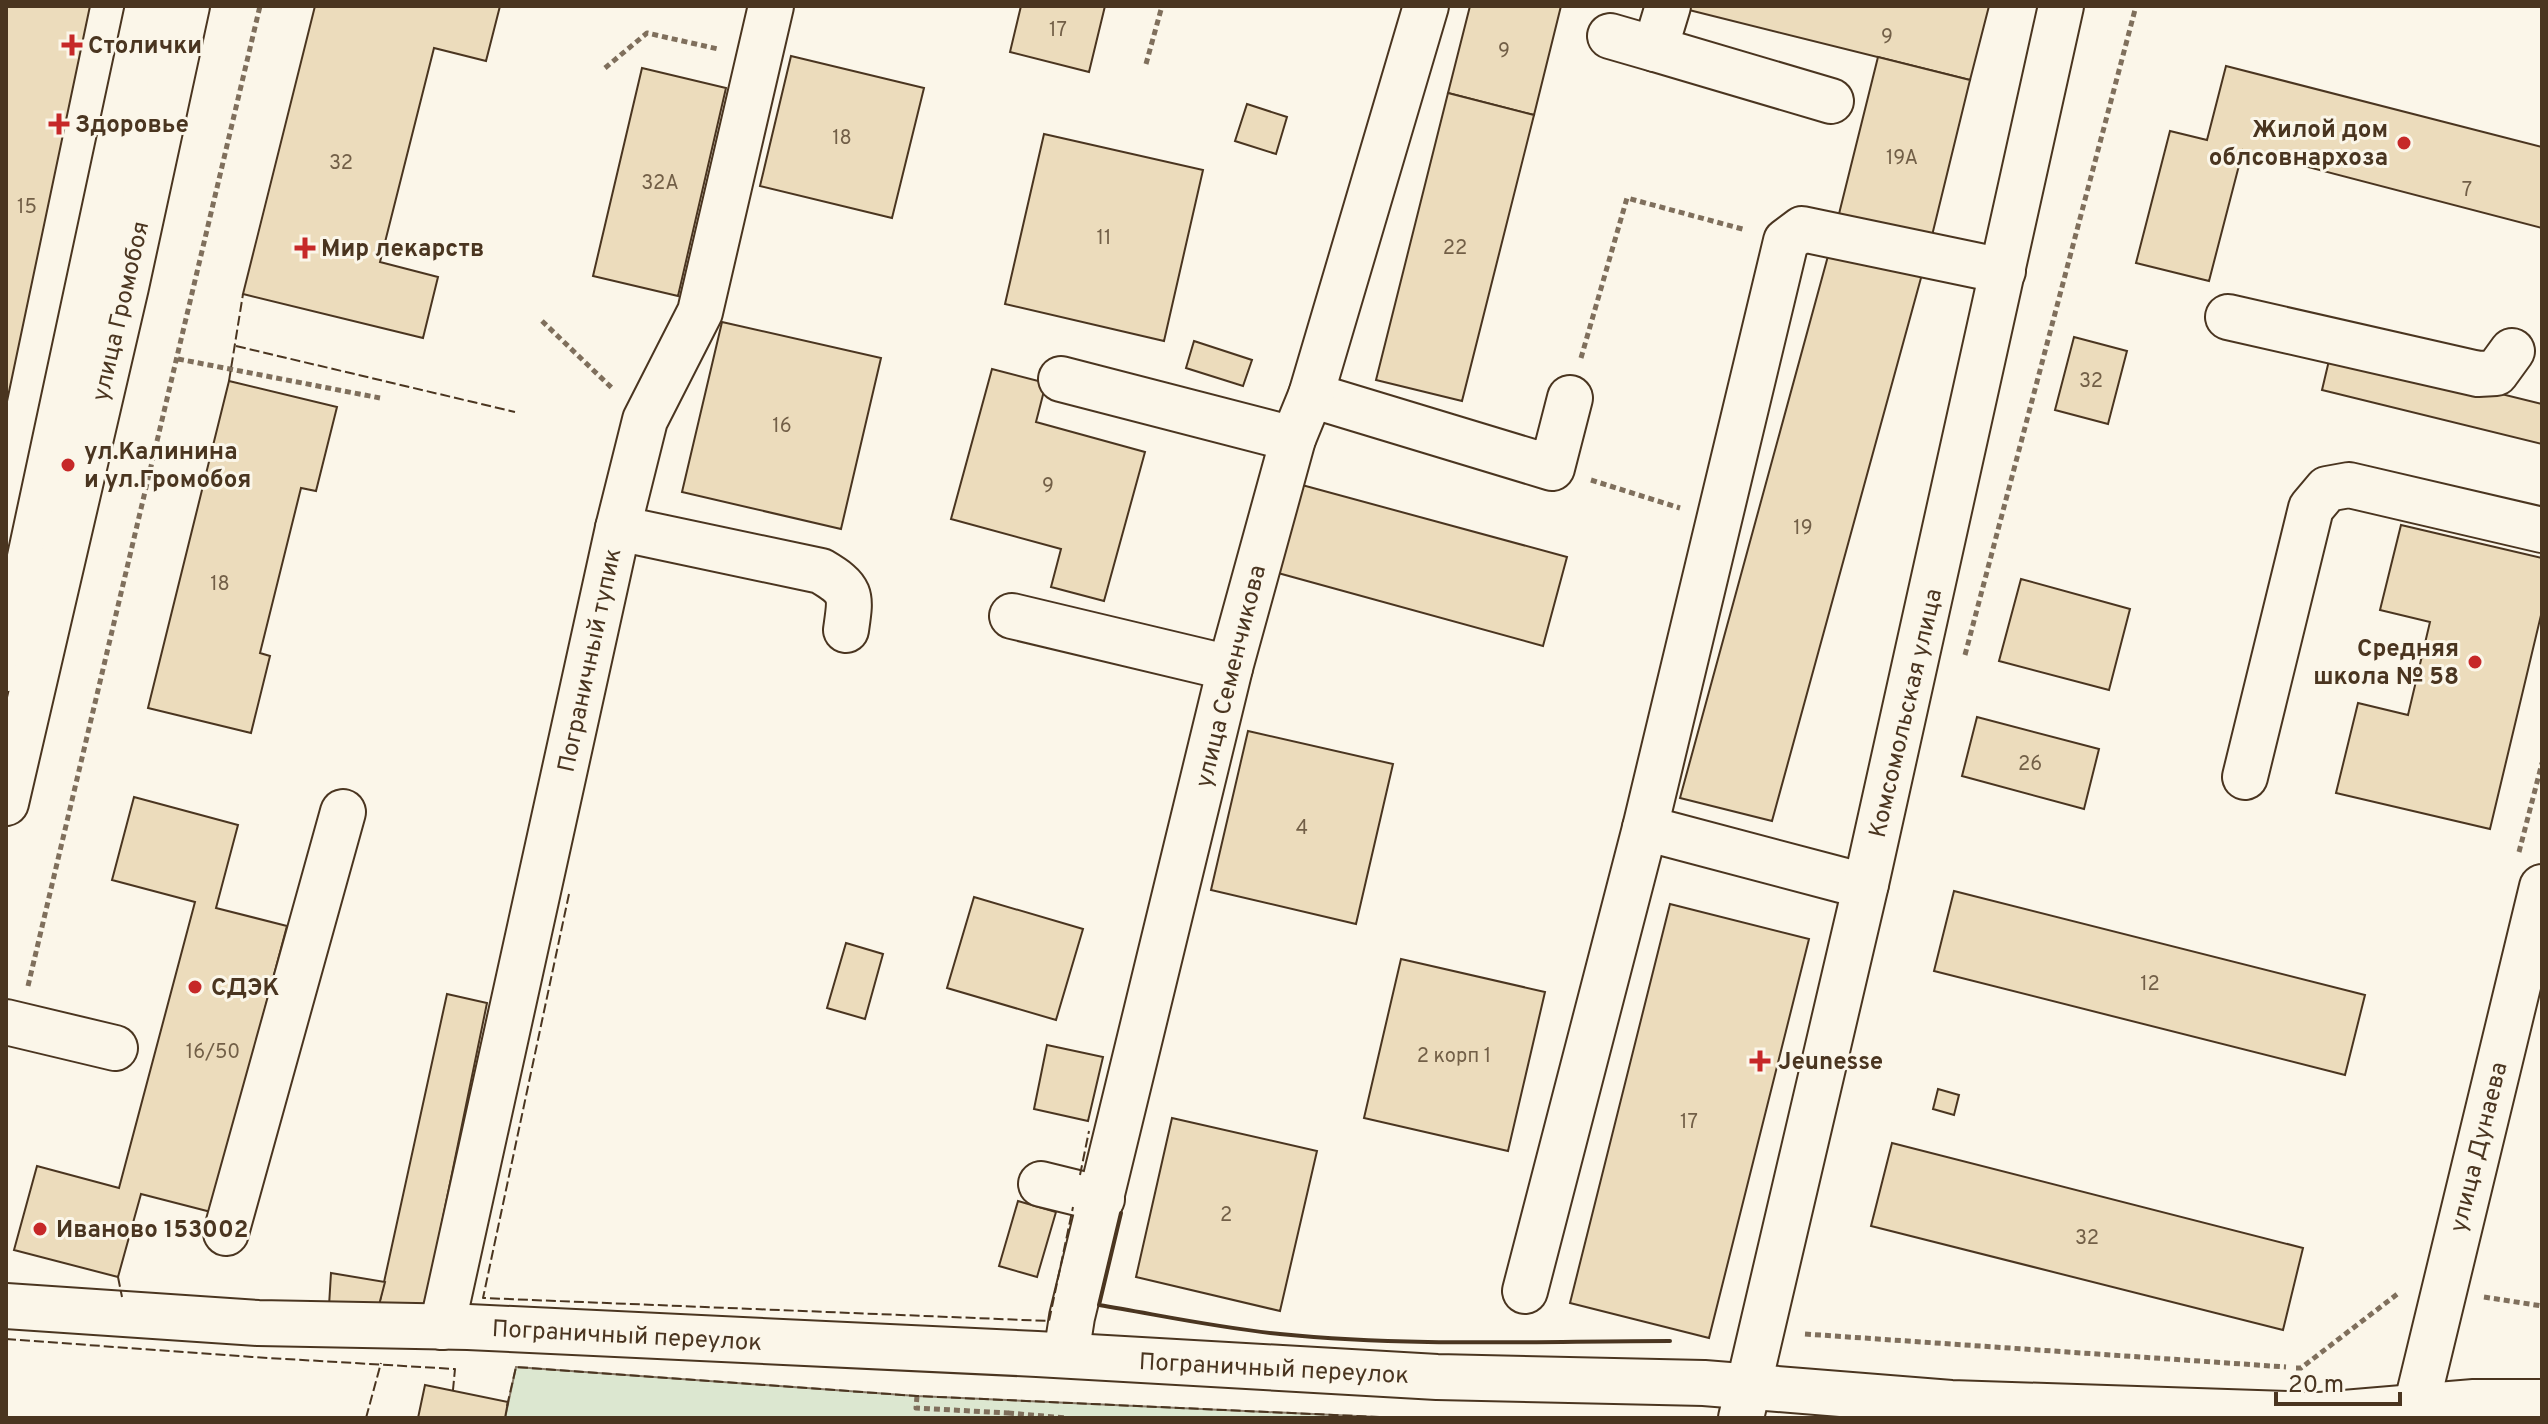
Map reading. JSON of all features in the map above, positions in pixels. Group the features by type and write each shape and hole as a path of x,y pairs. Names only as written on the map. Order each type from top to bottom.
{"street":[{"name":"улица Громобоя","path":"6,669 148,6"},
{"name":"улица Громобоя","path":"6,803 126,287 187,6"},
{"name":"Пограничный тупик","path":"442,1327 618,528 645,420 700,312 771,6"},
{"name":"улица Семенчикова","path":"1066,1355 1072,1317 1230,668 1293,439 1311,395 1426,6"},
{"path":"1655,49 1668,6"},
{"name":"Комсомольская улица","path":"1757,1399 1866,884 2061,6"},
{"path":"1610,36 1831,101"},
{"path":"1525,1291 1645,828 1786,241 1802,229 2003,271"},
{"path":"2228,317 2478,374 2496,373 2512,351"},
{"path":"1061,379 1293,439"},
{"path":"1311,395 1552,468 1570,398"},
{"path":"2245,777 2311,508 2327,489 2349,485 2542,530"},
{"path":"618,528 821,571 840,582 850,599 846,630"},
{"path":"1012,616 1230,668"},
{"path":"226,1233 343,812"},
{"path":"1645,828 1866,884"},
{"name":"улица Дунаева","path":"2426,1410 2444,1290 2542,887"},
{"path":"12,1023 115,1048"},
{"path":"1041,1184 1102,1199"},
{"name":"Пограничный переулок","path":"6,1306 258,1323 442,1327 1066,1355 1437,1377 1704,1383 1757,1399 1949,1410 2320,1415 2426,1410 2474,1402 2542,1402"}],"path":[{"path":"12,1023 178,359 260,6"},
{"path":"1146,64 1162,6"},
{"path":"1961,669 2136,6"},
{"path":"605,68 647,33 761,58"},
{"path":"1570,398 1627,198 1786,241"},
{"path":"542,321 645,420"},
{"path":"178,359 380,398"},
{"path":"1552,468 1719,520"},
{"path":"1757,1399 1798,1334 2301,1368 2407,1287 2542,1306"},
{"path":"917,1396 916,1408 1066,1418"}],"green space":[{"path":"516,1367 917,1396 1400,1418 505,1418"}],"building":[{"path":"6,6 90,6 6,406"},
{"path":"315,6 500,6 486,61 434,48 380,262 438,277 423,338 243,294"},
{"path":"1021,6 1105,6 1089,72 1010,52"},
{"path":"1470,6 1561,6 1534,115 1448,93"},
{"path":"1673,6 1989,6 1970,80"},
{"path":"791,56 924,88 892,218 760,186"},
{"path":"1878,57 1970,80 1927,256 1834,234"},
{"path":"2226,66 2542,147 2542,228 2243,150 2209,281 2136,263 2170,131 2207,140"},
{"path":"642,68 726,88 678,296 593,276"},
{"path":"1448,93 1534,115 1462,401 1376,380"},
{"path":"1247,104 1287,117 1276,154 1235,141"},
{"path":"1044,134 1203,170 1164,341 1005,304"},
{"path":"1834,234 1927,256 1772,821 1680,798"},
{"path":"722,322 881,358 841,529 682,492"},
{"path":"2074,337 2127,351 2108,424 2055,410"},
{"path":"1194,341 1252,360 1243,386 1186,368"},
{"path":"2331,352 2542,404 2542,444 2322,390"},
{"path":"992,369 1046,383 1036,422 1145,452 1104,601 1051,587 1061,549 951,519"},
{"path":"229,381 337,407 316,491 301,488 260,653 270,656 251,733 148,708"},
{"path":"1302,485 1567,557 1543,646 1278,573"},
{"name":"Средняя школа № 58","path":"2401,525 2542,558 2542,611 2490,829 2336,793 2358,703 2408,715 2430,622 2380,610"},
{"path":"2021,579 2130,609 2109,690 1999,661"},
{"path":"1977,717 2099,749 2084,809 1962,776"},
{"path":"1248,731 1393,764 1356,924 1211,890"},
{"path":"134,797 238,825 216,908 287,926 211,1212 141,1194 118,1277 14,1250 37,1166 119,1188 195,902 112,880"},
{"path":"1954,891 2365,995 2345,1075 1934,971"},
{"path":"974,897 1083,929 1056,1020 947,988"},
{"path":"1670,904 1809,939 1709,1338 1570,1303"},
{"path":"846,943 883,954 865,1019 827,1008"},
{"path":"1401,959 1545,992 1508,1151 1364,1118"},
{"path":"447,994 487,1003 424,1310 379,1305"},
{"path":"1047,1045 1103,1057 1088,1121 1034,1109"},
{"path":"1938,1089 1959,1095 1954,1115 1933,1109"},
{"path":"1172,1118 1317,1151 1280,1311 1136,1277"},
{"path":"1892,1143 2303,1248 2283,1330 1871,1226"},
{"path":"1018,1201 1056,1212 1037,1277 999,1266"},
{"path":"331,1273 385,1282 379,1305 329,1306"},
{"path":"425,1385 508,1402 505,1418 418,1418"}],"fence":[{"path":"229,381 243,294"},
{"path":"236,346 515,412"},
{"path":"569,894 483,1298 1049,1321 1073,1207"},
{"path":"1080,1175 1089,1131"},
{"path":"118,1277 122,1297"},
{"path":"6,1339 455,1369 453,1390"},
{"path":"366,1418 381,1363"},
{"path":"507,1406 516,1367 917,1396 1400,1418"}],"wall":[{"path":"1121,1213 1099,1305 1234,1328 1328,1338 1475,1342 1670,1341"}],"place":[{"name":"Столички","path":"72,45"},
{"name":"Здоровье","path":"59,124"},
{"name":"Жилой дом облсовнархоза","path":"2404,143"},
{"name":"Мир лекарств","path":"305,248"},
{"name":"ул.Калинина и ул.Громобоя","path":"68,465"},
{"name":"Средняя школа № 58","path":"2475,662"},
{"name":"СДЭК","path":"195,987"},
{"name":"Jeunesse","path":"1760,1061"},
{"name":"Иваново 153002","path":"40,1229"}]}
